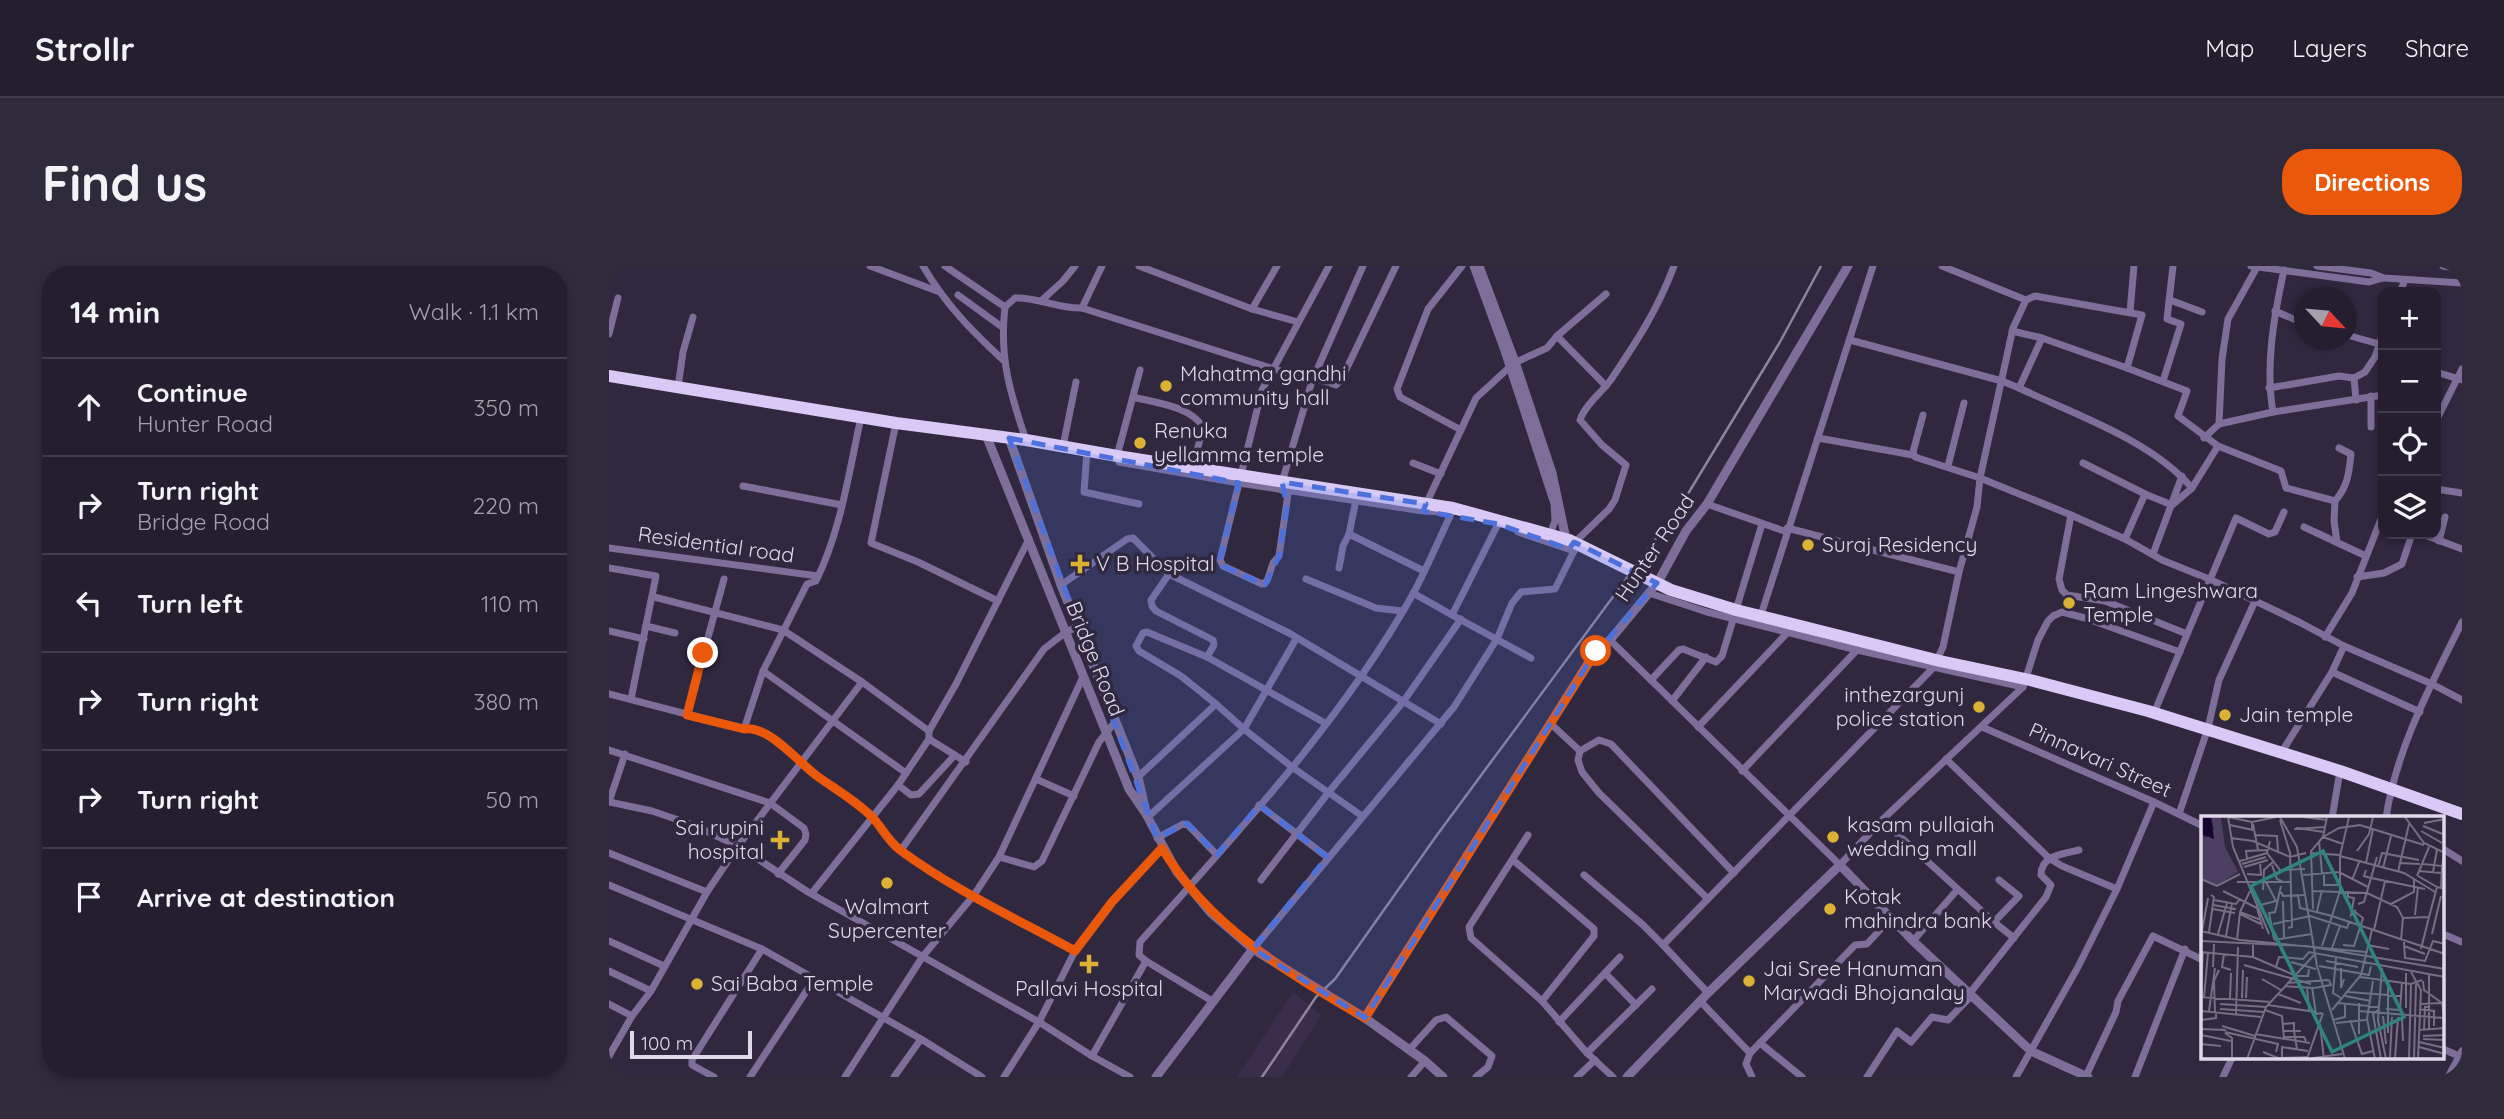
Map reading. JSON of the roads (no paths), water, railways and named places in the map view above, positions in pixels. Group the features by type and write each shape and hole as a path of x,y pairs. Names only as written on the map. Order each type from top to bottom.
{"highway":[{"path":"609,376 1453,508 1566,539 1671,590 1735,610 1928,658 2030,680 2151,712 2340,771 2462,814"}],"street":[{"path":"870,266 937,291"},
{"path":"923,266 937,291 961,321 1003,359"},
{"path":"945,266 1005,307"},
{"path":"1041,301 1075,266"},
{"path":"1082,308 1102,266"},
{"path":"1139,266 1252,309 1298,323"},
{"path":"1252,309 1277,266"},
{"path":"1280,489 1288,494 1279,556 1267,581 1262,584 1223,566 1220,560 1262,390 1329,266"},
{"path":"1280,489 1313,379 1363,266"},
{"path":"1026,440 1009,390 1003,359 1002,327 1005,307 1011,299 1041,301 1056,307 1082,308 1273,369 1336,385 1341,380 1396,266"},
{"path":"1461,430 1400,397 1397,389 1427,309 1462,266"},
{"path":"1475,266 1556,511 1547,542"},
{"path":"1475,266 1515,362 1552,473 1566,539"},
{"path":"1574,551 1571,546 1577,538 1609,509 1626,465 1596,439 1580,420 1582,414 1606,386 1656,310 1675,266"},
{"name":"Hunter Road","path":"1365,1018 1596,651 1610,640 1657,582 1686,531 1707,504 1848,266"},
{"path":"1758,624 1873,266"},
{"path":"1942,266 2027,300"},
{"path":"2130,313 2134,266"},
{"path":"2163,381 2181,324 2167,319 2173,266"},
{"path":"2251,266 2369,282 2384,278"},
{"path":"2317,266 2371,273 2384,278 2462,283"},
{"path":"2443,266 2462,269"},
{"path":"2219,424 2222,359 2228,319 2257,267"},
{"path":"2273,412 2269,388 2275,311 2284,270"},
{"path":"2402,287 2405,280"},
{"path":"1423,511 1476,398 1524,357 1547,348 1557,336 1606,294"},
{"path":"958,295 1002,327"},
{"path":"1663,945 1933,668 1943,647 1959,572 1977,507 1980,478 2012,331 2027,300 2035,296 2142,316 2127,368"},
{"path":"609,334 618,298"},
{"path":"2169,300 2202,312"},
{"path":"2275,311 2294,319"},
{"path":"678,387 683,352 693,317"},
{"path":"2012,331 2042,338 2187,391 2178,416 2204,438 2281,471 2286,488 2335,501"},
{"path":"1557,336 1606,386"},
{"path":"2019,388 2042,338"},
{"path":"2357,338 2378,344"},
{"path":"1850,340 2019,388 2128,439 2182,476 2193,488"},
{"path":"2269,388 2339,376 2354,378 2365,372 2378,359"},
{"path":"2441,413 2461,379 2462,369"},
{"path":"1120,457 1140,370"},
{"path":"2441,373 2461,379"},
{"path":"2354,378 2356,400"},
{"path":"1063,446 1076,382"},
{"path":"2204,438 2219,424 2273,412 2378,395"},
{"path":"2371,396 2371,427"},
{"path":"1133,397 1189,412 1197,418 1203,427 1191,475"},
{"path":"1948,466 1964,403"},
{"path":"1913,456 1923,415"},
{"path":"744,729 763,671 807,584 816,581 818,576 842,505 861,416"},
{"path":"896,423 870,543 918,562 998,601"},
{"name":"Bridge Road","path":"986,435 1129,789 1177,872 1210,912 1253,948 1365,1018 1443,1077"},
{"name":"Bridge Road","path":"1009,438 1061,585 1138,777 1147,816"},
{"path":"1818,438 1913,456 1948,466 2071,515 2462,700"},
{"path":"2172,505 2193,488 2218,446"},
{"path":"2337,542 2335,501 2349,479 2351,454 2339,448"},
{"path":"1087,451 1084,492 1139,504"},
{"path":"1103,454 1117,462 1239,483 1423,511 1452,512 1498,524 1574,551"},
{"path":"1413,463 1441,474"},
{"path":"2083,463 2172,505"},
{"path":"2153,554 2182,476"},
{"path":"743,486 842,505"},
{"path":"2441,490 2462,493"},
{"path":"2125,540 2145,494"},
{"path":"1339,568 1356,500"},
{"path":"1707,504 1762,524 1959,572"},
{"path":"1212,1001 1146,961 1139,955 1140,942 1291,767 1360,676 1413,593 1452,512"},
{"path":"2151,712 2180,652 2237,518 2269,534 2275,531 2284,512"},
{"path":"2071,515 2059,579 2061,590 2067,594 2105,601 2187,634"},
{"path":"2439,541 2445,517"},
{"path":"1452,615 1498,524"},
{"path":"1651,680 1679,650 1683,649 1716,662 1722,656 1762,524"},
{"path":"2325,637 2352,593 2378,526"},
{"path":"2304,527 2366,555"},
{"path":"1349,534 1424,571"},
{"path":"1061,585 1127,539 1133,538 1169,574 1289,633 1441,724"},
{"path":"812,893 906,773 929,735 1029,539"},
{"path":"2357,577 2384,573 2402,564 2410,539"},
{"path":"2434,539 2462,549"},
{"name":"Residential road","path":"609,548 818,576"},
{"path":"1156,1077 1253,948 1454,708 1497,639 1514,600 1521,593 1555,589 1574,551"},
{"path":"609,568 656,576 654,597 631,699"},
{"path":"1169,574 1151,600 1152,606 1156,611 1213,640 1214,645 1207,657"},
{"path":"687,715 724,579"},
{"path":"1306,579 1376,608 1402,611"},
{"path":"1413,593 1531,658"},
{"path":"1649,593 1857,650 2023,687"},
{"path":"654,597 783,630 862,682 954,756 966,762"},
{"path":"2179,814 2208,729 2219,680 2255,601"},
{"path":"1627,1077 1882,820 2023,687 2038,640 2048,621 2062,612 2180,652"},
{"path":"1261,880 1403,702 1461,619"},
{"path":"2386,816 2390,788 2432,684 2462,622"},
{"path":"646,626 675,633"},
{"path":"901,850 1044,649 1077,627"},
{"path":"609,631 644,639"},
{"path":"1698,727 1789,631"},
{"path":"1325,723 1207,657 1147,632 1143,633 1136,646 1139,651 1181,676 1291,767 1362,816"},
{"path":"1147,816 1244,729 1296,639"},
{"path":"1610,640 1840,865 1913,941 2031,1051 2087,1076 2116,1012 2118,1001 2153,936 2201,959"},
{"path":"2281,753 2332,671 2344,646"},
{"path":"1742,771 1857,650"},
{"path":"1672,701 1706,657"},
{"path":"763,671 906,773"},
{"path":"2332,671 2420,712"},
{"path":"845,1077 923,956 974,895 999,857 1083,677"},
{"path":"610,1052 651,991 707,892 738,846 862,682"},
{"path":"609,695 744,729 754,728 775,739 800,764 872,817 889,841 901,850 974,895 1075,951"},
{"path":"1138,777 1216,704"},
{"path":"999,857 1034,867 1039,865 1075,796 1098,742 1115,722"},
{"path":"1550,723 1580,751"},
{"name":"Pinnavari Street","path":"1982,727 2201,825"},
{"path":"1707,898 1599,793 1582,772 1578,760 1580,751 1599,740 1611,744 1734,873"},
{"path":"609,750 770,803 804,828 806,834 778,874"},
{"path":"625,754 609,802 673,818 738,846 778,874 1039,1022 1091,1056 1130,1077"},
{"path":"898,785 911,794 919,794 954,756"},
{"path":"1946,759 2049,858 2117,889"},
{"path":"2334,816 2340,771"},
{"path":"1035,779 1075,796"},
{"path":"2015,1077 2078,968 2117,889 2154,802"},
{"path":"1259,805 1327,857"},
{"path":"1882,820 1957,890 2014,938"},
{"path":"1157,838 1183,824 1188,825 1217,855"},
{"path":"1528,835 1469,927 1469,934 1542,1001 1587,1053 1613,1077"},
{"path":"1005,1077 1039,1022 1075,951 1112,902 1162,848"},
{"path":"1867,1077 1897,1031 1911,1041 1933,1017 1948,1020 2046,897 2050,882 2041,875 2041,868 2049,858 2079,850"},
{"path":"2445,850 2462,861"},
{"path":"609,853 707,892"},
{"path":"1513,860 1594,929 1594,936 1542,1001"},
{"path":"1584,875 1642,924 1708,993"},
{"path":"1994,922 2019,896 1999,880"},
{"path":"609,885 762,949 921,1039 982,1077"},
{"path":"1913,941 1957,890"},
{"path":"1752,1077 1746,1064 1750,1053 1855,945 1867,944 1891,918"},
{"path":"2445,935 2462,942"},
{"path":"609,941 664,966"},
{"path":"714,1077 692,1065 692,1060 762,949"},
{"path":"2136,1077 2185,949"},
{"path":"1559,1022 1621,957"},
{"path":"1091,1056 1146,961"},
{"path":"609,971 651,991"},
{"path":"1605,973 1636,1005"},
{"path":"750,1077 815,978"},
{"path":"1587,1053 1652,989"},
{"path":"1700,1001 1750,1053"},
{"path":"609,1004 632,1016"},
{"path":"1409,1050 1436,1020 1447,1017 1492,1056 1488,1067 1476,1077"},
{"path":"894,1077 921,1039"},
{"path":"1760,1043 1802,1077"},
{"path":"2448,1077 2461,1055"},
{"path":"1577,1077 1595,1060"},
{"path":"2223,1077 2231,1060"},
{"path":"1411,1077 1425,1061"}],"railway":[{"path":"1262,1077 1316,997 1335,979 1437,835 1683,502 1780,342 1821,266"}],"place":[{"name":"Mahatma gandhi community hall","path":"1166,386"},
{"name":"Renuka yellamma temple","path":"1140,443"},
{"name":"Suraj Residency","path":"1808,545"},
{"name":"V B Hospital","path":"1080,564"},
{"name":"Ram Lingeshwara Temple","path":"2069,603"},
{"name":"inthezargunj police station","path":"1979,707"},
{"name":"Jain temple","path":"2225,715"},
{"name":"kasam pullaiah wedding mall","path":"1833,837"},
{"name":"Sai rupini hospital","path":"780,840"},
{"name":"Walmart Supercenter","path":"887,883"},
{"name":"Kotak mahindra bank","path":"1830,909"},
{"name":"Pallavi Hospital","path":"1089,964"},
{"name":"Jai Sree Hanuman Marwadi Bhojanalay","path":"1749,981"},
{"name":"Sai Baba Temple","path":"697,984"}]}
